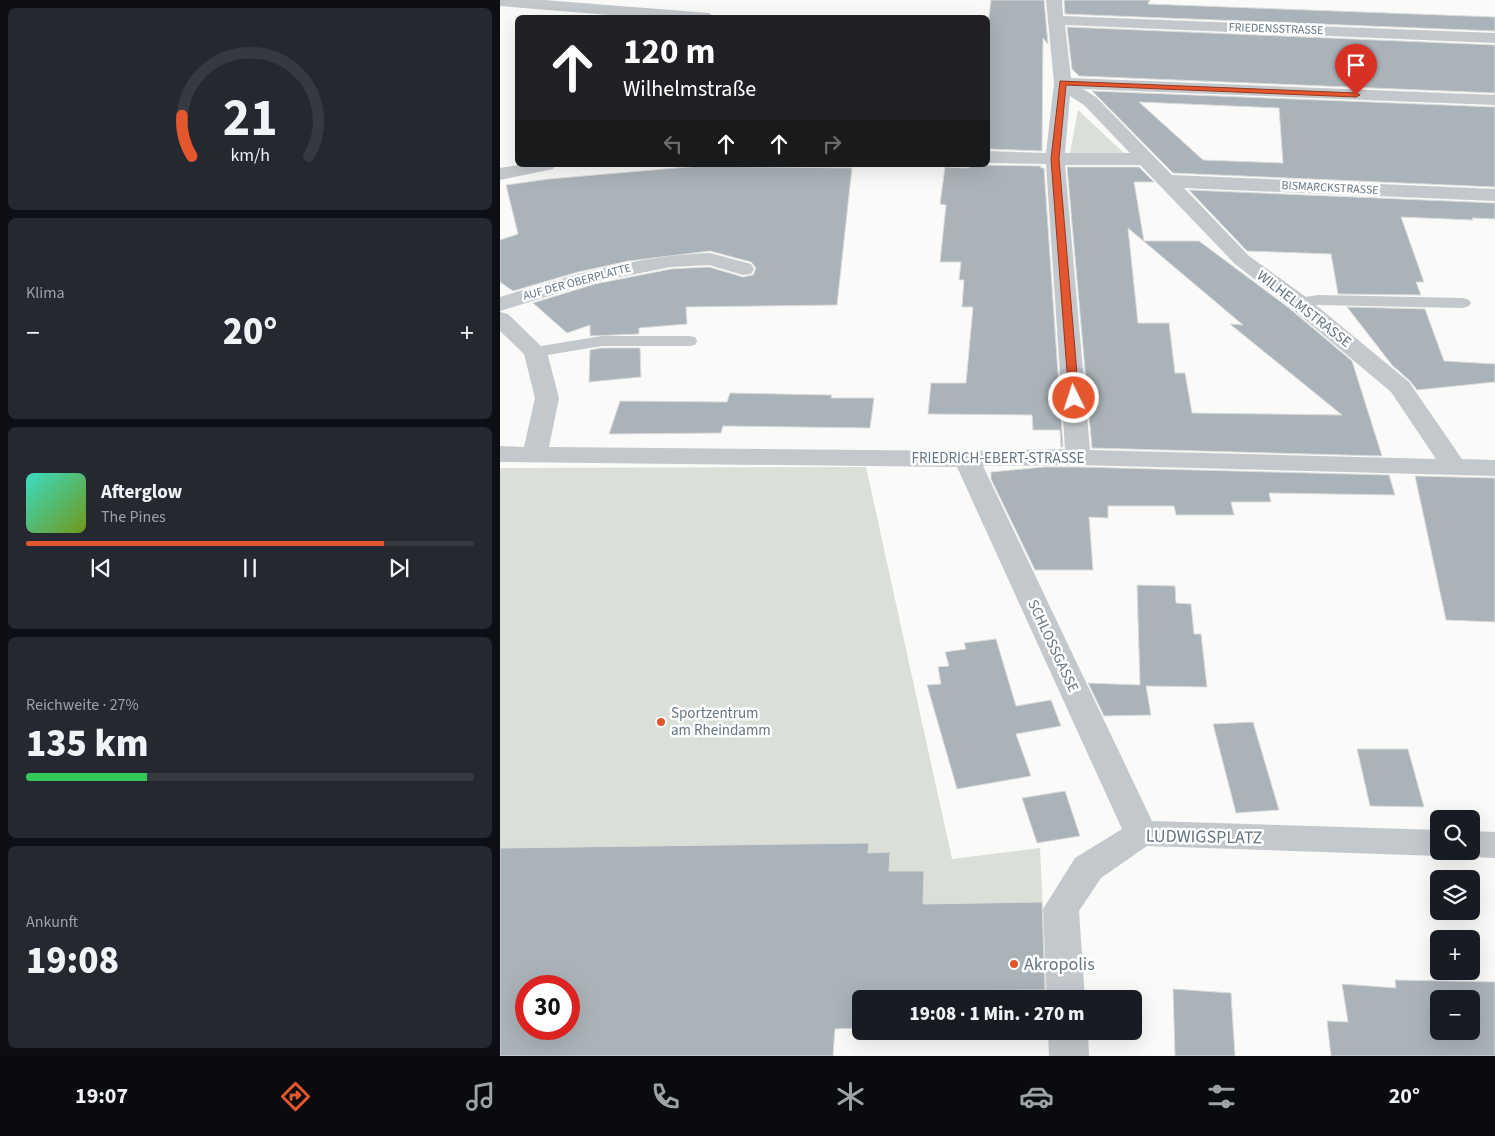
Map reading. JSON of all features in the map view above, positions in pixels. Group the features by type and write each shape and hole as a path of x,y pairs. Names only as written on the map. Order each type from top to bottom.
{"street":[{"path":"1054,0 1063,83 1055,159 1078,457"},
{"path":"500,1 672,15"},
{"name":"FRIEDENSSTRASSE","path":"1057,20 1495,38"},
{"path":"1063,83 1495,100"},
{"name":"WILHELMSTRASSE","path":"1063,83 1090,102 1242,260 1298,302 1400,387 1452,466"},
{"path":"990,157 1144,159"},
{"path":"500,174 536,167"},
{"name":"BISMARCKSTRASSE","path":"1165,180 1495,195"},
{"name":"AUF DER OBERPLATTE","path":"500,304 591,276 630,267 671,261 710,259 743,270"},
{"path":"500,319 535,352 547,398 535,454"},
{"name":"FRIEDRICH-EBERT-STRASSE","path":"500,454 966,458 1078,457 1495,468"},
{"name":"SCHLOSSGASSE","path":"966,458 1141,833"},
{"name":"LUDWIGSPLATZ","path":"1066,990 1061,909 1088,868 1141,833 1430,843"},
{"path":"1480,844 1495,845"},
{"path":"1068,1040 1069,1056"}],"lane":[{"path":"1298,302 1318,300 1463,304"},
{"path":"535,352 602,341 689,341"}],"shaded area":[{"path":"1078,110 1125,154 1070,153"},
{"path":"866,467 952,859 1040,848 1047,990 852,990 852,1026 580,1031 580,975 515,975 515,1032 500,1032 500,468"}],"building":[{"path":"991,0 1044,0 1048,44 1043,38 1042,151 990,149 989,15"},
{"path":"1064,0 1150,0 1148,4 1495,17 1495,31 1065,14"},
{"path":"1067,27 1495,45 1495,93 1079,76 1072,69"},
{"path":"1092,91 1495,107 1495,187 1173,173","holes":["1139,102 1279,108 1283,163 1203,160"]},
{"path":"990,165 1041,166 1041,168 1044,168 1063,447 1061,447 1060,430 1033,430 1032,415 928,414 931,383 966,383 973,307 962,307 964,280 959,280 961,262 940,262 946,205 940,204 945,167 990,167"},
{"path":"687,167 852,168 837,305 686,307 687,324 639,328 639,334 590,336 590,325 567,333 533,303 595,284 671,269 709,267 743,277 753,275 756,268 751,262 710,251 629,261 578,272 513,291 500,282 500,240 518,234 506,185 549,179"},
{"path":"1067,167 1139,167 1154,182 1134,182 1144,241 1199,241 1289,308 1352,361 1382,456 1092,448","holes":["1128,228 1243,325 1230,324 1342,415 1192,413 1185,373 1175,373 1169,323 1138,323"]},
{"path":"1189,190 1495,203 1495,219 1401,217 1424,282 1416,282 1421,295 1338,294 1331,254 1247,251"},
{"path":"1347,307 1425,309 1444,361 1495,364 1495,382 1417,390 1392,365"},
{"path":"602,348 640,348 641,377 589,382 590,350"},
{"path":"730,393 832,395 831,398 874,398 870,428 723,426 721,433 609,434 620,401 727,402"},
{"path":"1044,467 1389,475 1395,495 1269,493 1271,502 1231,502 1234,515 1176,515 1174,506 1108,506 1108,518 1089,517 1093,570 1035,570 991,479 991,472"},
{"path":"1415,476 1495,478 1495,622 1446,620"},
{"path":"1137,585 1175,586 1176,603 1191,604 1194,634 1201,634 1207,687 1146,686 1151,715 1104,716 1088,683 1140,685"},
{"path":"996,639 1016,706 1051,700 1061,726 1016,734 1031,776 957,789 927,685 941,684 938,667 949,666 945,652 966,649 964,643"},
{"path":"1253,722 1279,810 1236,813 1213,724"},
{"path":"1357,749 1408,749 1424,807 1370,806"},
{"path":"1065,791 1080,836 1037,843 1022,798"},
{"path":"869,843 868,853 890,852 889,871 924,871 923,904 1042,902 1045,990 852,990 852,1028 835,1029 833,1056 500,1056 500,848"},
{"path":"1395,980 1495,982 1495,1056 1331,1056 1327,1021 1348,1022 1342,984 1396,988"},
{"path":"1173,989 1231,993 1235,1056 1175,1056"}],"place":[{"name":"Sportzentrum am Rheindamm","path":"661,722"},
{"name":"Akropolis","path":"1014,964"}],"route":[{"path":"1074,398 1055,159 1063,83 1356,95"}]}
